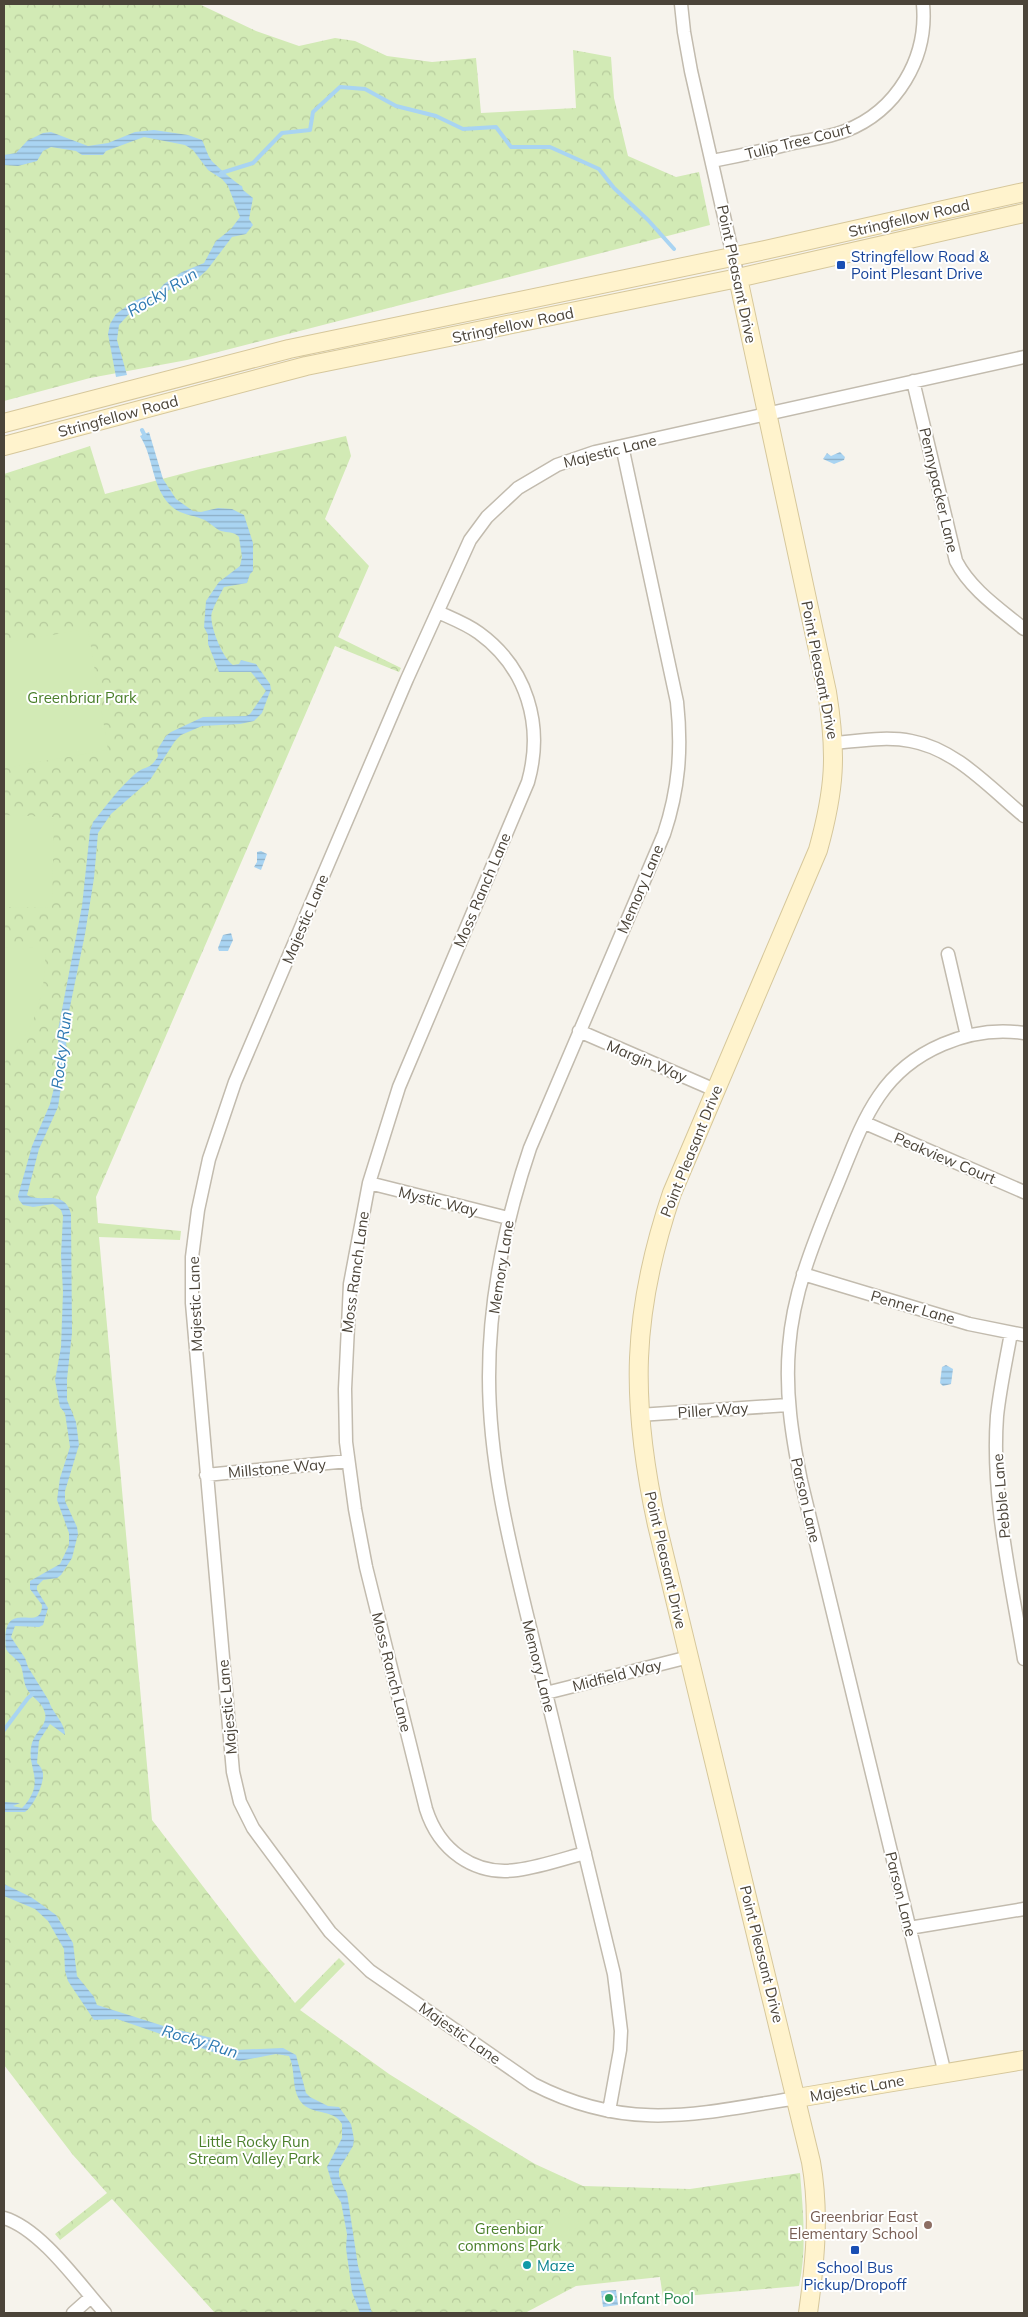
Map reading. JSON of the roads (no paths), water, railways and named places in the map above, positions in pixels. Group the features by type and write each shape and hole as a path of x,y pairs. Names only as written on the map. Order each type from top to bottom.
{"street":[{"name":"Point Pleasant Drive","path":"681,4 684,32 827,692 834,742 832,790 818,850 672,1193 651,1263 639,1341 639,1415 646,1476 797,2098 815,2183 816,2245 808,2313"},
{"name":"Tulip Tree Court","path":"712,161 830,135 860,124 876,114 900,89 911,72 923,33 922,4"},
{"name":"Stringfellow Road","path":"4,423 288,349 734,256 1024,192"},
{"name":"Stringfellow Road","path":"4,446 306,366 738,278 1024,213"},
{"name":"Majestic Lane","path":"1024,357 595,452 557,465 528,480 487,517 470,540 403,688 235,1082 209,1159 198,1210 192,1257 192,1303 206,1475 233,1772 240,1802 252,1828 330,1932 370,1971 533,2084 565,2098 609,2111 642,2116 675,2117 1024,2060"},
{"name":"Pennypacker Lane","path":"913,382 956,561 968,580 980,592 1024,629"},
{"name":"Memory Lane","path":"609,2111 620,2050 620,2009 614,1974 504,1519 491,1430 489,1376 492,1319 508,1218 530,1148 664,834 676,792 680,753 677,702 622,446"},
{"name":"Moss Ranch Lane","path":"438,612 477,631 492,643 517,674 531,708 534,726 534,756 528,782 399,1087 368,1183 355,1251 347,1319 345,1389 348,1461 366,1567 426,1810 435,1832 452,1852 466,1862 493,1870 519,1870 585,1853"},
{"path":"834,742 898,739 929,746 959,762 1024,816"},
{"path":"948,954 967,1036"},
{"name":"Margin Way","path":"579,1031 716,1090"},
{"name":"Parson Lane","path":"945,2074 800,1481 788,1405 789,1345 802,1274 814,1241 865,1123 879,1096 906,1068 936,1047 967,1036 998,1032 1024,1033"},
{"name":"Peakview Court","path":"865,1123 1024,1192"},
{"name":"Mystic Way","path":"368,1183 508,1218"},
{"name":"Penner Lane","path":"802,1274 969,1324 1024,1336"},
{"name":"Pebble Lane","path":"1011,1333 1000,1392 997,1452 1006,1550 1024,1659"},
{"name":"Piller Way","path":"639,1415 788,1405"},
{"name":"Millstone Way","path":"206,1475 348,1461"},
{"name":"Midfield Way","path":"546,1694 689,1657"},
{"path":"909,1928 1024,1909"},
{"path":"4,2218 21,2225 39,2238 105,2313"},
{"path":"73,2313 91,2297"}],"water":[{"path":"154,130 188,135 202,140 211,160 231,179 242,186 243,190 253,198 249,219 253,225 246,234 232,237 207,270 197,279 171,289 130,313 119,325 117,340 127,375 116,377 108,334 110,324 116,314 134,301 157,292 164,284 182,272 204,263 216,241 231,229 240,217 228,186 222,179 208,170 193,150 185,145 144,137 106,151 103,155 82,155 76,151 51,147 43,151 37,161 18,166 4,165 4,155 16,153 27,141 43,133 51,132 88,146 108,143 135,132"},
{"name":"Rocky Run","path":"149,432 163,479 176,499 193,511 201,512 218,508 232,509 244,515 253,543 253,571 247,583 224,587 212,612 212,624 220,648 229,661 233,665 239,664 241,660 256,664 270,684 271,689 262,713 254,721 240,724 202,726 181,735 175,741 150,780 111,814 98,833 94,878 85,934 65,1031 67,1052 58,1107 39,1149 27,1195 63,1201 68,1206 71,1214 72,1333 67,1379 67,1400 76,1422 79,1445 65,1491 65,1501 77,1527 78,1534 72,1558 61,1575 57,1578 43,1580 37,1586 37,1590 48,1608 43,1625 39,1627 15,1626 11,1637 61,1722 65,1735 50,1724 39,1741 37,1763 41,1768 43,1780 35,1799 25,1812 4,1812 4,1802 20,1803 13,1806 22,1808 34,1790 35,1782 31,1760 32,1743 45,1721 45,1713 42,1706 27,1689 20,1664 6,1649 6,1632 9,1623 15,1619 36,1617 40,1613 42,1605 30,1589 30,1581 60,1564 69,1545 69,1533 57,1500 60,1478 70,1447 65,1413 60,1407 55,1380 61,1347 63,1216 61,1210 53,1204 33,1207 23,1205 18,1196 32,1146 50,1104 59,1067 58,1030 82,906 90,831 93,822 129,779 155,761 158,756 157,750 171,732 203,717 246,716 250,714 266,691 251,672 219,672 208,644 208,635 204,627 206,601 219,582 240,566 242,557 239,537 233,533 219,530 205,520 181,513 170,505 159,489 145,444 140,436"},
{"path":"840,452 845,457 844,460 834,464 823,459 827,453 831,456"},
{"path":"261,851 267,854 261,870 254,867 257,862 257,852"},
{"path":"231,933 233,940 228,951 219,951 218,948 223,935"},
{"path":"946,1365 953,1369 951,1384 943,1386 940,1383 942,1367"},
{"name":"Rocky Run","path":"4,1884 31,1897 56,1915 73,1943 77,1976 94,1997 97,2005 170,2028 212,2038 234,2050 283,2048 296,2055 306,2093 328,2106 339,2107 351,2124 354,2139 353,2146 339,2169 339,2176 347,2193 358,2266 372,2313 360,2313 352,2292 346,2248 347,2234 341,2202 335,2193 327,2167 342,2138 342,2124 333,2116 311,2109 301,2102 296,2091 289,2056 276,2054 239,2061 117,2019 94,2020 68,1981 65,1971 64,1949 48,1921 35,1909 4,1896"},
{"name":"Infant Pool","path":"616,2290 618,2305 603,2307 601,2291"}],"waterway":[{"path":"221,173 253,163 282,133 310,130 313,112 340,87 365,89 396,106 436,116 463,129 496,127 511,147 550,147 599,169 614,188 648,220 674,249"},
{"name":"Rocky Run","path":"142,430 146,438"},
{"path":"4,1730 28,1698 34,1693"}],"place":[{"name":"Stringfellow Road & Point Plesant Drive","path":"841,265"},
{"name":"Greenbriar East Elementary School","path":"928,2225"},
{"name":"School Bus Pickup/Dropoff","path":"855,2250"},
{"name":"Maze","path":"527,2265"},
{"name":"Infant Pool","path":"609,2298"}],"park label":[{"name":"Greenbriar Park","path":"82,697"},
{"name":"Little Rocky Run Stream Valley Park","path":"254,2150"},
{"name":"Greenbiar commons Park","path":"509,2236"}]}
